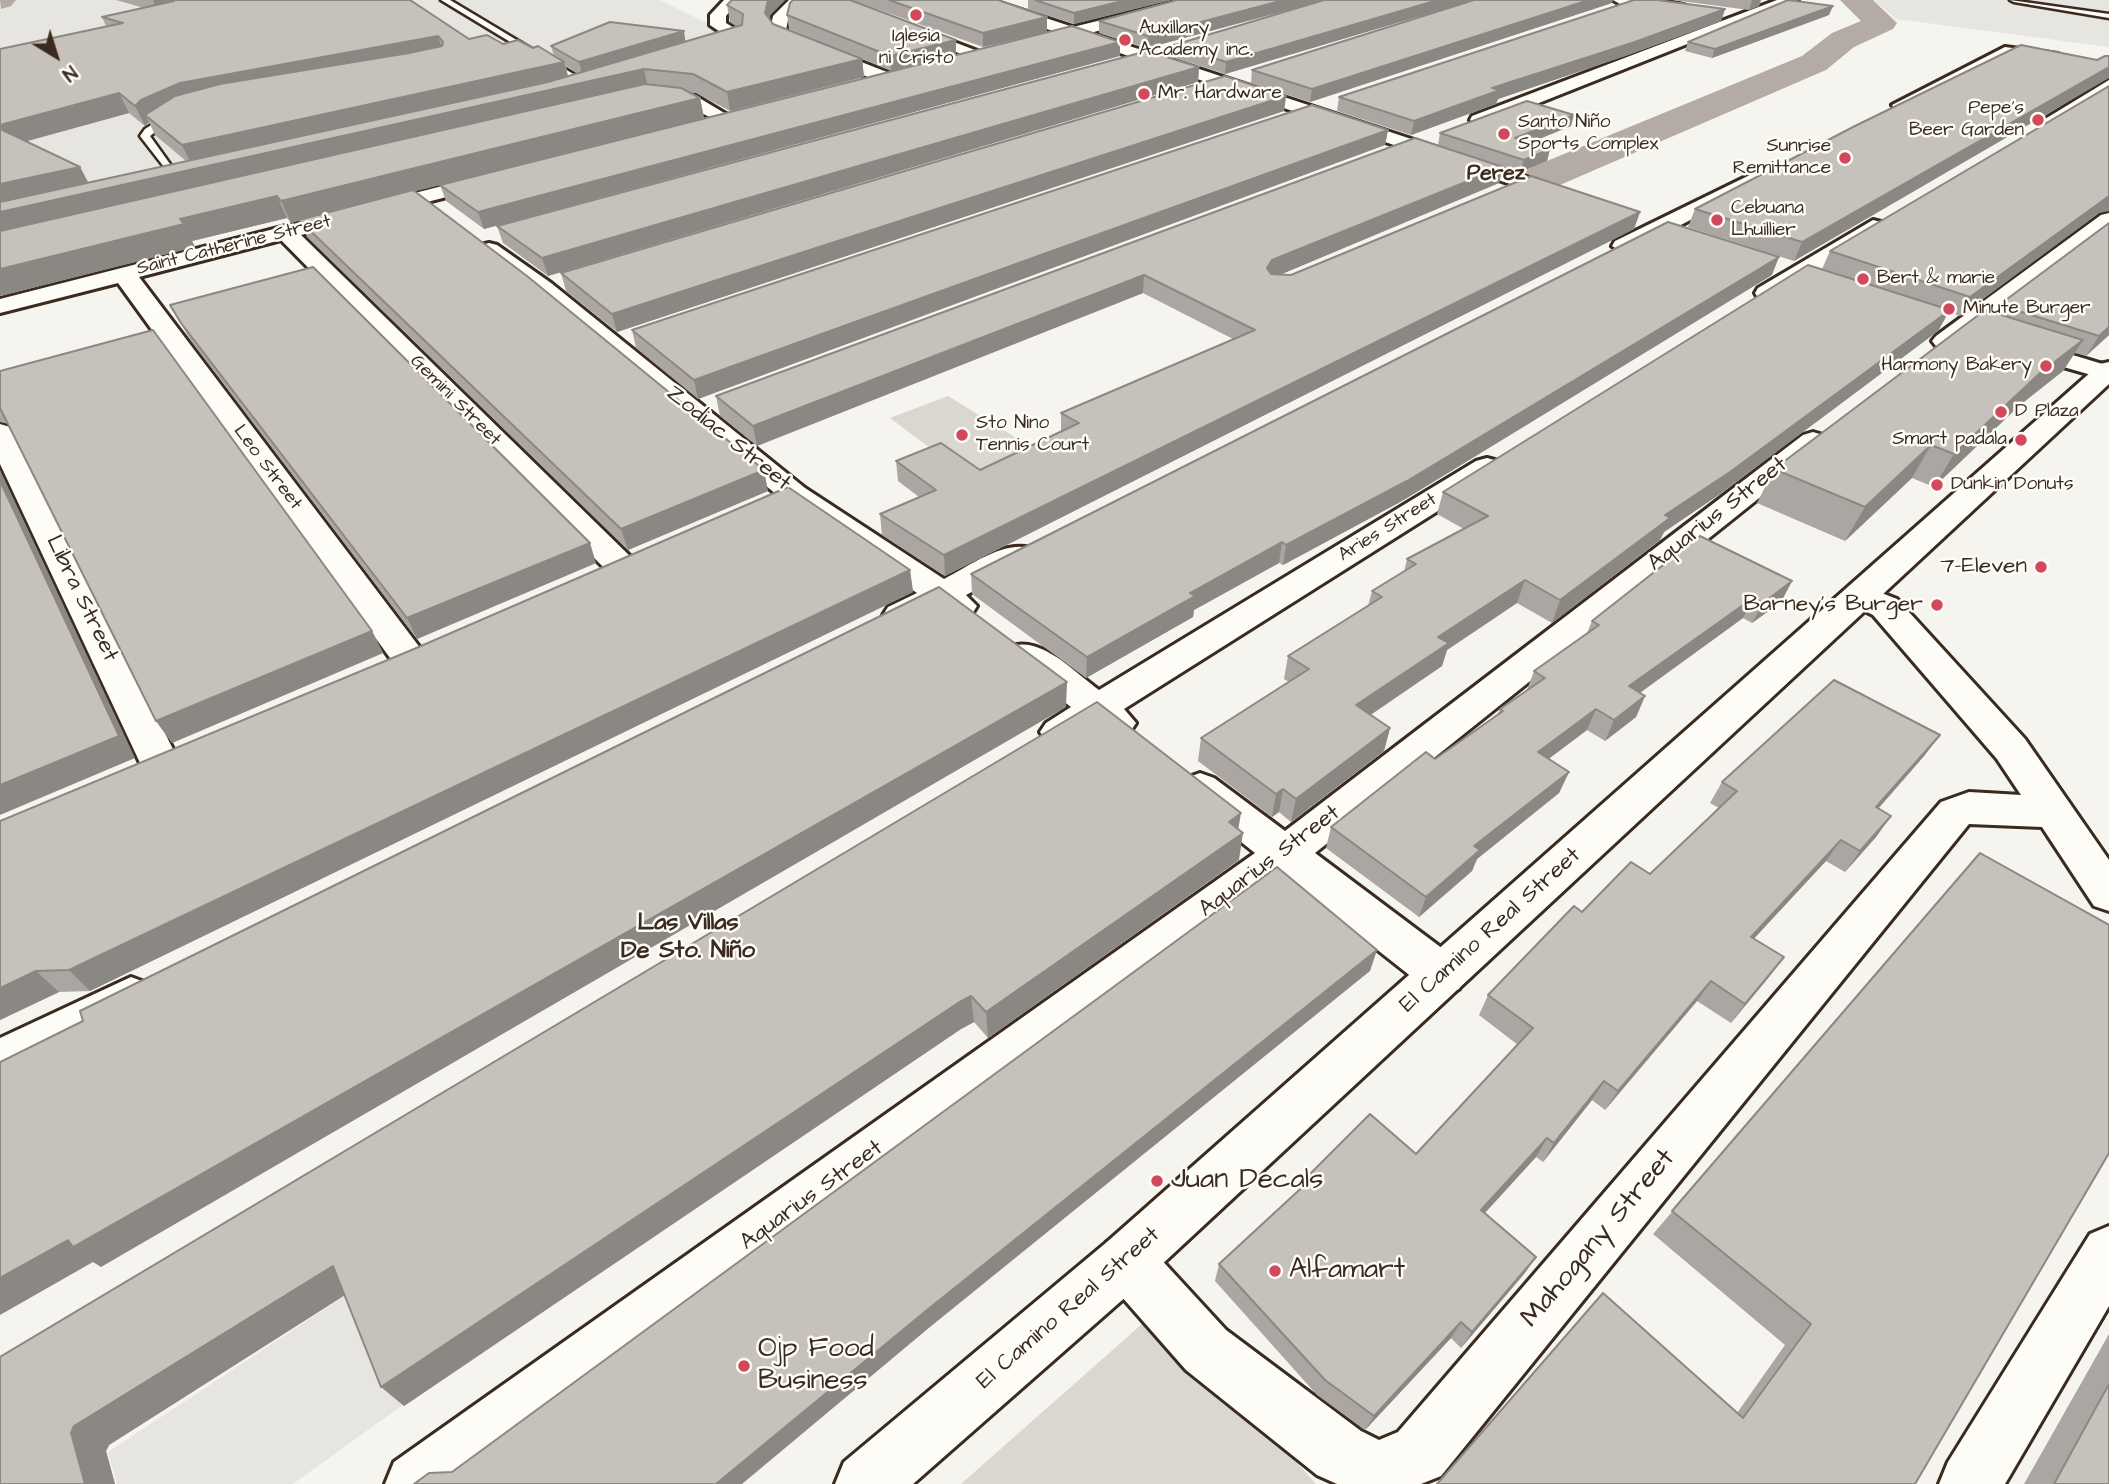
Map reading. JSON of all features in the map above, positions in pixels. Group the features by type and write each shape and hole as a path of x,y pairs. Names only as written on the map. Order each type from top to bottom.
{"street":[{"path":"711,47 738,37 718,25 718,15 732,0"},
{"path":"800,0 781,14 778,31 784,37 893,77 860,85"},
{"path":"830,0 979,55"},
{"path":"975,0 1586,203"},
{"path":"940,65 1200,0"},
{"path":"1383,156 1751,18 1791,0"},
{"path":"1598,15 1628,1 1751,18"},
{"path":"1014,12 1041,6"},
{"path":"1118,65 1179,48"},
{"path":"1871,120 2005,52 2070,60"},
{"path":"1199,92 1261,74"},
{"path":"563,91 611,76"},
{"path":"2026,135 2109,85"},
{"path":"636,100 649,96 690,100 733,118 700,127"},
{"path":"1279,121 1339,101"},
{"path":"1595,260 1786,163"},
{"name":"Saint Catherine Street","path":"0,306 515,174"},
{"path":"148,185 182,177"},
{"path":"1494,195 1524,183"},
{"name":"Zodiac Street","path":"422,197 556,284 709,407 794,494 943,593 1142,742"},
{"path":"1747,305 1897,213"},
{"path":"1914,365 1971,331 2109,220"},
{"name":"Gemini Street","path":"285,232 637,564 587,585"},
{"name":"Leo Street","path":"124,274 411,661"},
{"path":"1971,331 2107,371"},
{"name":"El Camino Real Street","path":"866,1484 1126,1261 2107,371"},
{"name":"Aquarius Street","path":"416,1484 1284,854 1847,415"},
{"name":"Libra Street","path":"0,433 161,765"},
{"name":"Aries Street","path":"1027,751 1511,452"},
{"path":"758,510 794,494"},
{"path":"869,630 1042,543"},
{"path":"1861,596 1885,607 2011,749 2109,894"},
{"path":"1175,768 1443,975"},
{"name":"Mahogany Street","path":"1126,1261 1206,1350 1339,1453 1378,1471 1419,1454 1955,813 1969,807 2053,812"},
{"path":"0,1062 161,982"},
{"path":"1970,1484 2109,1253"}],"lane":[{"path":"446,0 586,84"},
{"path":"2014,0 2109,16"},
{"path":"182,177 145,136 148,131 184,111"}],"shaded area":[{"path":"6,0 660,0 733,36 646,62 0,212 0,3"},
{"path":"1874,0 2109,0 2109,47 1896,19"},
{"name":"Sto Nino Tennis Court","path":"948,396 1039,452 977,483 890,418"},
{"path":"352,1291 404,1404 293,1484 117,1484 108,1452"},
{"path":"1159,1309 1316,1484 961,1484"}],"building":[{"path":"168,0 410,0 469,39 487,35 503,44 518,40 533,48 538,46 564,62 182,145 145,115 175,96 220,84 409,53 442,46 443,42 438,36 180,83 141,100 135,106 119,93 0,125 0,49 123,23 102,17 174,1"},
{"path":"732,0 768,0 765,13 773,24 862,59 727,92 693,74 644,69 0,212 0,202 548,82 742,25 743,14 727,5"},
{"path":"793,0 850,0 956,40 890,56 787,15"},
{"path":"889,0 998,0 1047,17 983,33"},
{"path":"1035,0 1126,0 1074,13"},
{"path":"1177,0 1284,0 1148,36 1099,21"},
{"path":"1324,0 1438,0 1226,62 1174,45"},
{"path":"1474,0 1589,0 1312,89 1252,70"},
{"path":"1634,0 1657,0 1725,9 1635,42 1492,88 1500,90 1414,121 1339,97"},
{"path":"1788,0 1833,6 1715,49 1688,42"},
{"path":"610,22 684,31 579,62 551,46"},
{"path":"1072,26 1120,42 478,212 440,185"},
{"path":"2021,45 2097,60 2109,56 2109,67 1802,242 1695,209 1855,126"},
{"path":"1147,51 1199,67 542,258 497,226"},
{"path":"1225,76 1286,96 612,314 561,273"},
{"path":"645,84 681,88 700,98 281,201 277,196 180,219 184,224 0,269 0,231"},
{"path":"2109,86 2109,196 1970,297 1830,251"},
{"name":"Santo Niño Sports Complex","path":"1527,101 1574,115 1515,138 1550,149 1524,160 1440,133"},
{"path":"1312,105 1388,130 694,380 632,330"},
{"path":"0,129 80,167 0,184"},
{"path":"1415,138 1503,167 1272,260 1267,268 1271,274 1291,275 1531,176 1640,212 944,555 880,514 936,490 896,461 941,443 980,470 1079,423 1061,413 1255,330 1144,275 753,426 716,396"},
{"path":"413,190 527,276 764,470 621,529 299,220"},
{"path":"1668,222 1779,257 1407,481 1286,545 1282,542 1190,593 1195,596 1087,657 971,574"},
{"path":"2109,223 2109,327 2099,336 1999,305"},
{"path":"1808,265 1950,310 1730,472 1665,515 1670,518 1560,600 1525,580 1438,637 1449,643 1356,705 1390,728 1296,799 1283,789 1276,794 1201,738 1309,669 1288,656 1382,597 1372,591 1416,564 1407,559 1488,516 1443,492"},
{"path":"313,267 590,543 407,618 170,305"},
{"path":"1985,310 2083,340 2040,373 1954,454 1931,445 1865,507 1774,469"},
{"path":"153,330 372,631 156,721 0,408 0,371"},
{"path":"0,481 119,736 0,785"},
{"path":"788,487 910,570 69,970 36,971 0,988 0,821 414,649"},
{"path":"1700,536 1792,581 1763,603 1753,598 1629,686 1645,696 1614,720 1596,709 1538,752 1569,772 1474,846 1480,850 1426,897 1331,827 1426,752 1435,759 1545,678 1534,671 1599,625 1592,621"},
{"path":"939,587 1067,682 73,1247 68,1240 0,1278 0,1062 83,1021 80,1011"},
{"path":"1834,680 1940,735 1876,807 1891,816 1860,851 1841,840 1751,937 1784,957 1745,1004 1711,981 1618,1091 1604,1081 1554,1143 1547,1138 1481,1210 1536,1257 1472,1332 1461,1322 1374,1416 1325,1380 1219,1264 1309,1181 1306,1178 1370,1114 1416,1154 1533,1028 1488,995 1574,906 1582,912 1631,862 1650,874 1737,791 1722,782"},
{"path":"1097,702 1241,813 1229,822 1243,833 986,1012 971,996 958,1003 381,1387 333,1266 74,1426 71,1433 85,1484 0,1484 0,1357"},
{"path":"1980,853 2109,925 2109,1153 1915,1484 1437,1484 1603,1293 1743,1418 1811,1324 1672,1211"},
{"path":"1277,867 1377,950 927,1310 716,1484 414,1484 429,1473 452,1472"},
{"path":"2109,1384 2109,1484 2054,1484"}],"waterway":[{"path":"1539,179 1814,63 1843,40 1882,23 1855,0"}],"place":[{"name":"Iglesia ni Cristo","path":"916,15"},
{"name":"Auxillary Academy inc.","path":"1125,40"},
{"name":"Mr. Hardware","path":"1144,94"},
{"name":"Pepe's Beer Garden","path":"2038,120"},
{"name":"Santo Niño Sports Complex","path":"1504,134"},
{"name":"Sunrise Remittance","path":"1845,158"},
{"name":"Cebuana Lhuillier","path":"1717,220"},
{"name":"Bert & marie","path":"1863,279"},
{"name":"Minute Burger","path":"1949,309"},
{"name":"Harmony Bakery","path":"2046,366"},
{"name":"D Plaza","path":"2001,412"},
{"name":"Sto Nino Tennis Court","path":"962,435"},
{"name":"Smart padala","path":"2021,440"},
{"name":"Dunkin Donuts","path":"1937,485"},
{"name":"7-Eleven","path":"2041,567"},
{"name":"Barney's Burger","path":"1937,605"},
{"name":"Juan Decals","path":"1157,1181"},
{"name":"Alfamart","path":"1275,1271"},
{"name":"Ojp Food Business","path":"744,1366"}],"district":[{"name":"Perez","path":"1496,175"},
{"name":"Las Villas De Sto. Niño","path":"688,938"}]}
